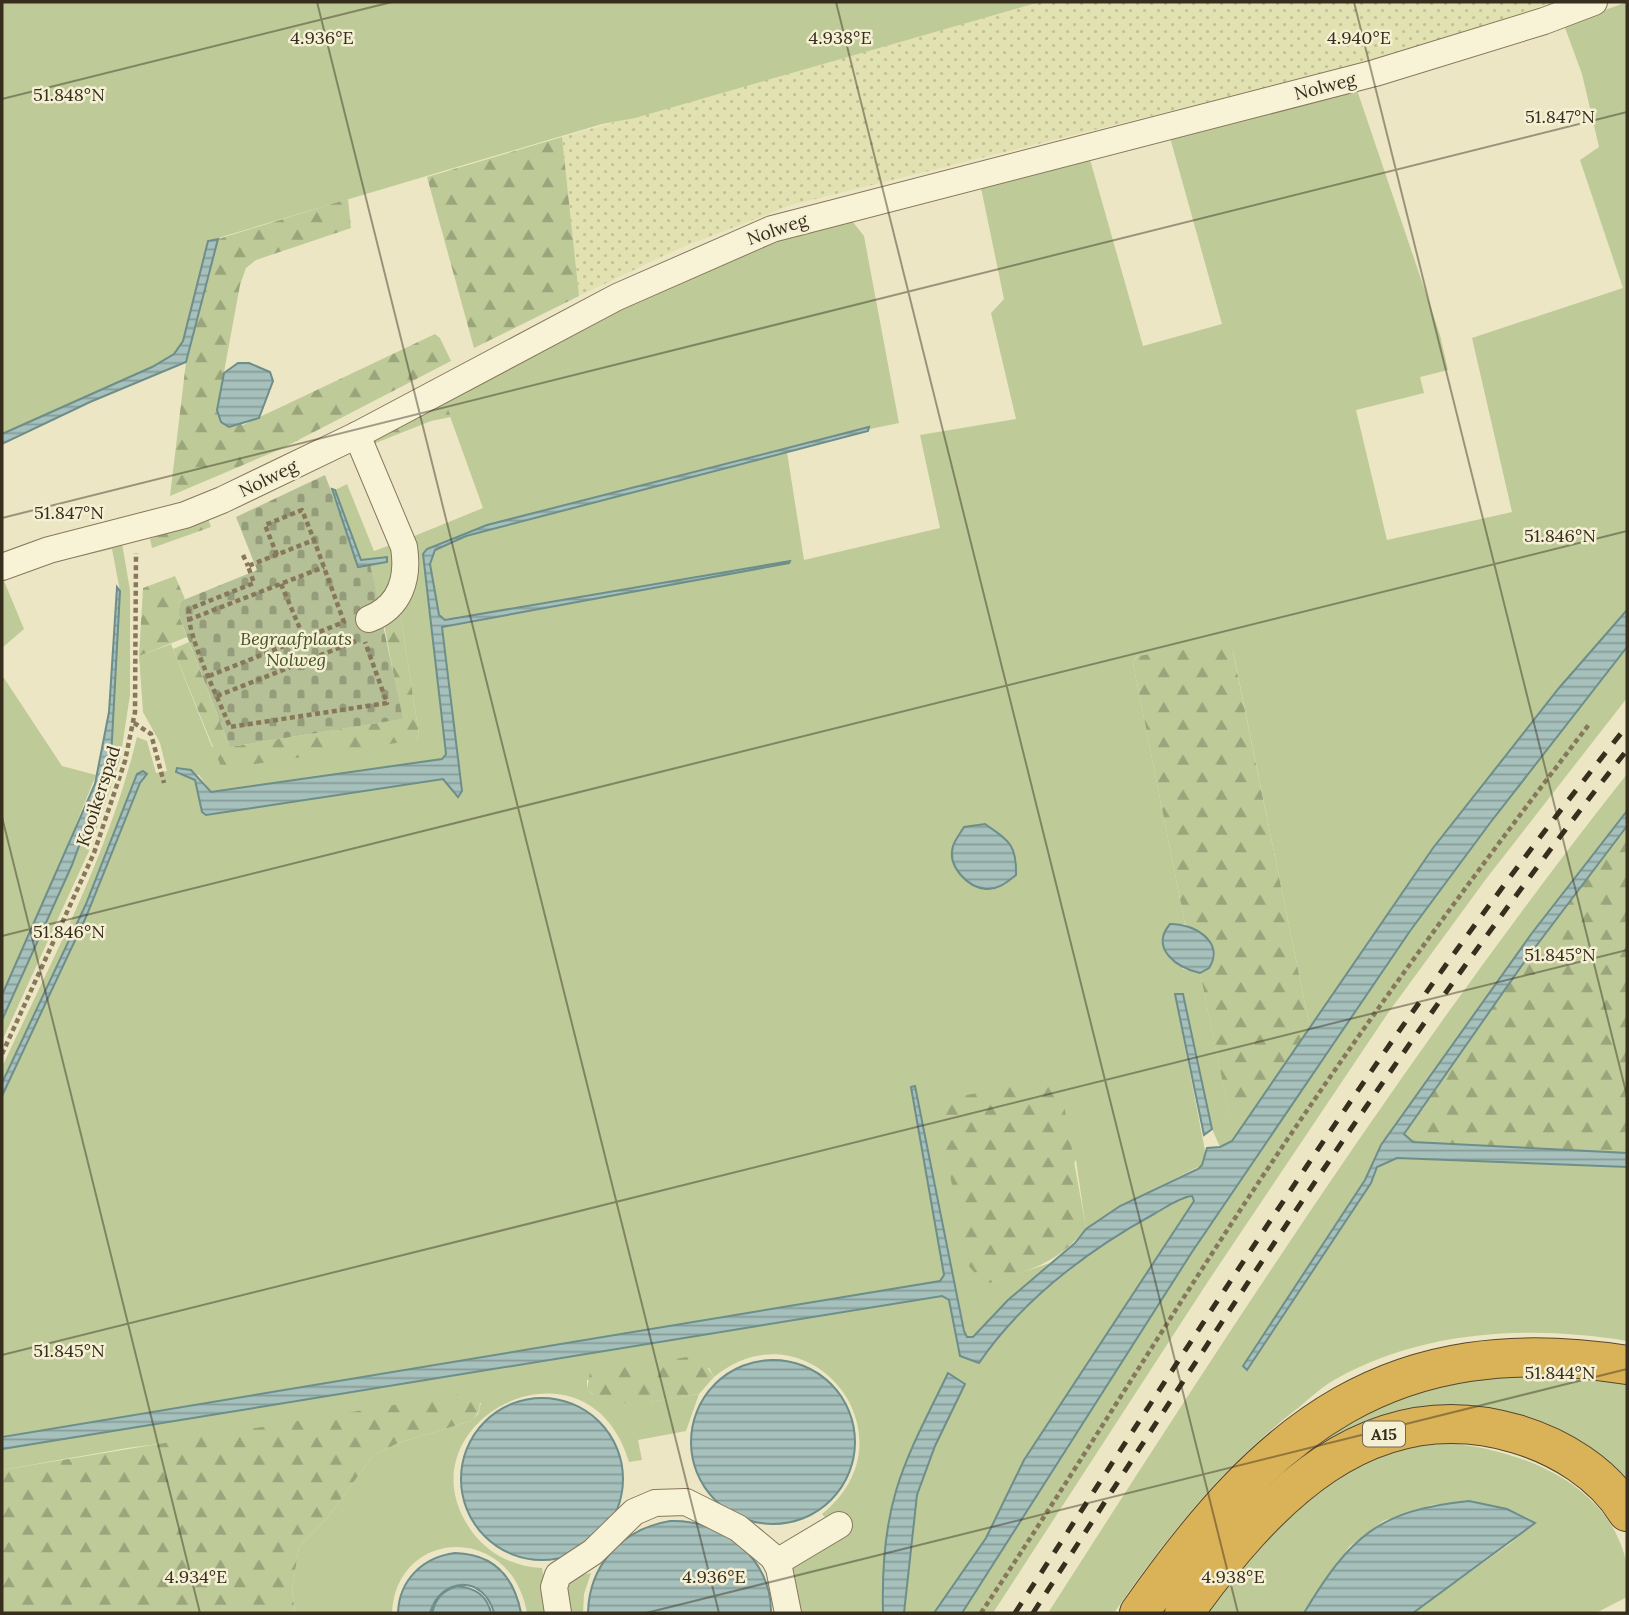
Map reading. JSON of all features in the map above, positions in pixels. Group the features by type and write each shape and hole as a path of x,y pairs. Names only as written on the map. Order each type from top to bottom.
{"highway":[{"name":"A15","path":"1139,1613 1200,1533 1265,1462 1324,1415 1356,1398 1391,1382 1469,1360 1542,1355 1627,1365"},
{"name":"A15","path":"1184,1613 1240,1542 1281,1498 1311,1472 1343,1451 1379,1436 1414,1427 1446,1423 1479,1424 1544,1442 1578,1462 1608,1487 1627,1512"}],"street":[{"name":"Nolweg","path":"2,567 49,550 184,515 222,500 357,435 617,297 772,229 1375,73 1544,21 1594,2"},
{"path":"357,435 404,547 406,561 401,588 391,607 366,629"},
{"path":"558,1613 554,1587 558,1574 593,1552 634,1512 654,1503 676,1500 702,1508 738,1528 777,1562 788,1613"},
{"path":"777,1562 839,1525"}],"path":[{"path":"209,676 345,622 302,510 265,525 276,555"},
{"name":"Kooikerspad","path":"2,1054 94,853 120,780 134,723 136,528"},
{"path":"248,566 314,540"},
{"path":"218,696 366,629 387,703 230,727 187,620 188,609 254,583 243,555"},
{"path":"187,620 324,567"},
{"path":"281,584 304,638"},
{"path":"134,723 151,734 164,783"},
{"path":"981,1613 1240,1211 1353,1045 1467,884 1590,723"}],"green space":[{"path":"2,2 1040,2 635,118 602,124 208,241 183,341 174,354 152,367 2,434"},
{"path":"1040,2 1552,2 1478,29 1357,65 791,205 680,248 579,296 562,137"},
{"path":"1627,2 1627,610 1559,688 1433,848 1310,1028 1233,651 1137,656 1133,663 1185,924 1170,925 1183,969 1200,973 1230,1117 1248,1119 1232,1141 1220,1147 1212,1129 1183,994 1175,995 1206,1156 1202,1165 1120,1206 1086,1229 1076,1160 990,1283 1050,1263 973,1337 967,1337 964,1331 914,1086 911,1087 944,1275 940,1281 2,1437 2,1096 86,917 143,778 134,781 86,904 2,1083 2,1067 95,864 125,780 137,737 147,741 156,773 167,771 160,743 143,712 139,656 171,644 212,747 416,740 419,735 399,605 407,539 483,508 443,397 729,254 849,217 864,236 899,423 870,429 866,427 487,525 427,549 423,554 446,754 442,759 211,792 199,775 176,773 194,780 202,812 207,815 444,779 451,785 455,795 462,791 440,628 445,624 445,620 439,615 430,564 435,550 466,536 787,452 804,560 940,528 920,435 1016,419 991,313 1004,299 980,183 1089,156 1143,346 1222,324 1169,134 1357,90 1440,335 1448,370 1420,377 1424,393 1356,410 1387,540 1512,512 1472,338 1623,288 1580,160 1599,147 1582,74 1564,25","holes":["985,824 1009,844 1013,856 1015,875 1003,885"]},
{"path":"562,137 579,296 474,348 427,177"},
{"path":"348,199 351,228 256,260 246,268 240,285 217,410 243,425 435,334 440,338 451,361 283,448 170,496 186,362 218,239"},
{"path":"443,397 451,417 431,421 373,444 371,442"},
{"name":"Begraafplaats Nolweg","path":"325,475 359,565 370,564 403,719 230,747 178,613 181,601 257,570 236,517"},
{"path":"347,484 374,551 396,543 400,563 379,608 358,567 387,557 361,560 335,490"},
{"path":"207,516 211,527 152,548 150,539"},
{"path":"122,543 130,590 130,695 120,760 89,851 2,1041 2,1020 72,865 111,758 120,591 112,549 73,558 74,554"},
{"path":"2,576 24,629 2,648"},
{"path":"175,576 185,599 181,601 178,613 187,637 139,656 143,588"},
{"path":"399,605 419,735 416,740 222,769 173,649 189,642 230,747 402,719 383,619"},
{"path":"1229,644 1233,652 1310,1028 1248,1119 1230,1118 1200,973 1209,968 1204,935 1185,924 1133,663 1137,656"},
{"path":"1627,647 1627,698 1486,879 1388,1013 1207,1283 993,1613 962,1613 1192,1252 1410,931"},
{"path":"2,675 62,766 96,775 44,903 2,995"},
{"path":"1627,774 1627,811 1532,933 1381,1145 1365,1180 1371,1183 1377,1167 1397,1158 1627,1167 1627,1341 1553,1333 1478,1336 1405,1350 1370,1363 1321,1389 1245,1454 1176,1529 1114,1613 1048,1613 1256,1292 1399,1081 1549,875"},
{"path":"1627,826 1627,1153 1413,1142 1404,1135 1527,958"},
{"path":"1059,1077 1086,1228 1065,1250 1043,1264 990,1283 980,1279 967,1264 936,1101"},
{"path":"1189,1195 1194,1201 1024,1459 986,1538 934,1613 904,1613 917,1495 935,1446 965,1384 948,1373 922,1425 883,1613 796,1613 788,1573 829,1522 822,1514 849,1483 859,1449 855,1416 840,1387 815,1366 784,1355 750,1358 714,1377 709,1368 587,1380 587,1389 592,1394 622,1401 646,1402 699,1394 686,1431 638,1440 642,1460 629,1462 607,1420 576,1398 540,1394 505,1404 476,1425 457,1456 455,1493 473,1533 487,1548 513,1562 542,1568 550,1613 527,1613 517,1583 500,1563 478,1551 455,1547 432,1552 413,1564 398,1585 392,1613 295,1613 292,1590 299,1547 327,1518 373,1456 398,1443 471,1421 478,1414 481,1403 127,1448 2,1470 2,1449 942,1296 949,1300 960,1356 979,1363 1023,1311 1074,1267 1101,1247"},
{"path":"693,1356 704,1363 714,1377 699,1394 625,1403 597,1397 587,1389 590,1373"},
{"path":"1627,1373 1627,1500 1611,1482 1413,1416 1170,1613 1147,1613 1275,1465 1429,1379"},
{"path":"478,1391 479,1408 471,1421 398,1443 373,1456 327,1518 299,1547 292,1590 295,1613 2,1613 2,1470"},
{"path":"1448,1443 1504,1453 1532,1463 1582,1492 1602,1512 1617,1537 1627,1565 1627,1597 1596,1613 1413,1613 1511,1543 1534,1523 1469,1501 1431,1505 1383,1521 1350,1546 1304,1613 1208,1613 1224,1588 1263,1540 1309,1497 1335,1478 1390,1452"},
{"path":"591,1573 584,1594 583,1613 567,1613 566,1578"}],"water":[{"path":"218,239 186,362 90,402 2,444 2,434 152,367 174,354 183,341 208,241"},
{"path":"238,363 249,363 270,372 273,381 259,418 229,427 221,422 217,410 224,373"},
{"path":"869,427 868,431 466,536 435,550 430,564 439,615 445,620 790,561 442,627 462,791 458,797 443,779 206,815 202,812 195,780 176,772 177,768 191,770 211,792 442,759 446,754 423,554 427,549 487,525"},
{"path":"332,489 335,490 361,560 387,557 387,562 358,567"},
{"path":"117,587 120,591 111,758 72,865 2,1020 2,995 95,784 109,712"},
{"path":"1627,610 1627,647 1410,931 1192,1252 962,1613 934,1613 986,1538 1024,1460 1194,1201 1192,1196 1129,1228 1058,1278 1015,1318 979,1363 960,1356 949,1300 942,1296 2,1449 2,1437 940,1281 944,1275 911,1087 915,1086 964,1331 967,1337 973,1337 1008,1300 1075,1243 1086,1229 1120,1206 1198,1169 1202,1165 1207,1148 1220,1147 1232,1141 1433,848 1559,688"},
{"path":"143,771 147,774 140,783 86,917 2,1096 2,1083 86,904 137,774"},
{"path":"1627,811 1627,826 1527,958 1404,1134 1413,1142 1627,1153 1627,1167 1397,1158 1377,1167 1371,1183 1247,1370 1243,1366 1365,1180 1381,1145 1532,933"},
{"path":"985,824 1010,844 1016,865 1016,875 1002,885 990,889 966,880 956,868 952,854 954,844 964,827"},
{"path":"1170,924 1197,931 1210,942 1213,959 1209,968 1200,973 1183,967 1169,956 1163,942 1164,933"},
{"path":"1175,994 1183,994 1212,1129 1204,1135"},
{"path":"773,1360 804,1366 831,1384 849,1411 855,1442 849,1473 831,1500 804,1518 773,1524 742,1518 715,1500 697,1473 691,1442 697,1411 715,1384 742,1366"},
{"path":"948,1373 965,1384 935,1446 917,1495 904,1613 883,1613 885,1552 896,1491 913,1446"},
{"path":"542,1398 573,1404 600,1421 617,1448 623,1479 617,1510 600,1537 573,1554 542,1560 511,1554 484,1537 467,1510 461,1479 467,1448 484,1421 511,1404"},
{"path":"1469,1501 1507,1509 1535,1523 1413,1613 1304,1613 1336,1565 1370,1532 1389,1520 1411,1512"},
{"path":"670,1521 708,1527 740,1546 753,1559 763,1575 769,1593 771,1613 588,1613 594,1580 611,1552 637,1532"},
{"path":"455,1553 481,1558 500,1570 513,1589 521,1613 494,1613 481,1592 462,1585 443,1592 430,1613 398,1613 403,1590 415,1572 433,1559"},
{"path":"457,1586 483,1597 491,1613 432,1613 440,1596"}],"railway":[{"path":"1015,1613 1235,1274 1386,1050 1544,832 1627,726"},
{"path":"1033,1613 1247,1284 1394,1067 1469,960 1627,750"}]}
